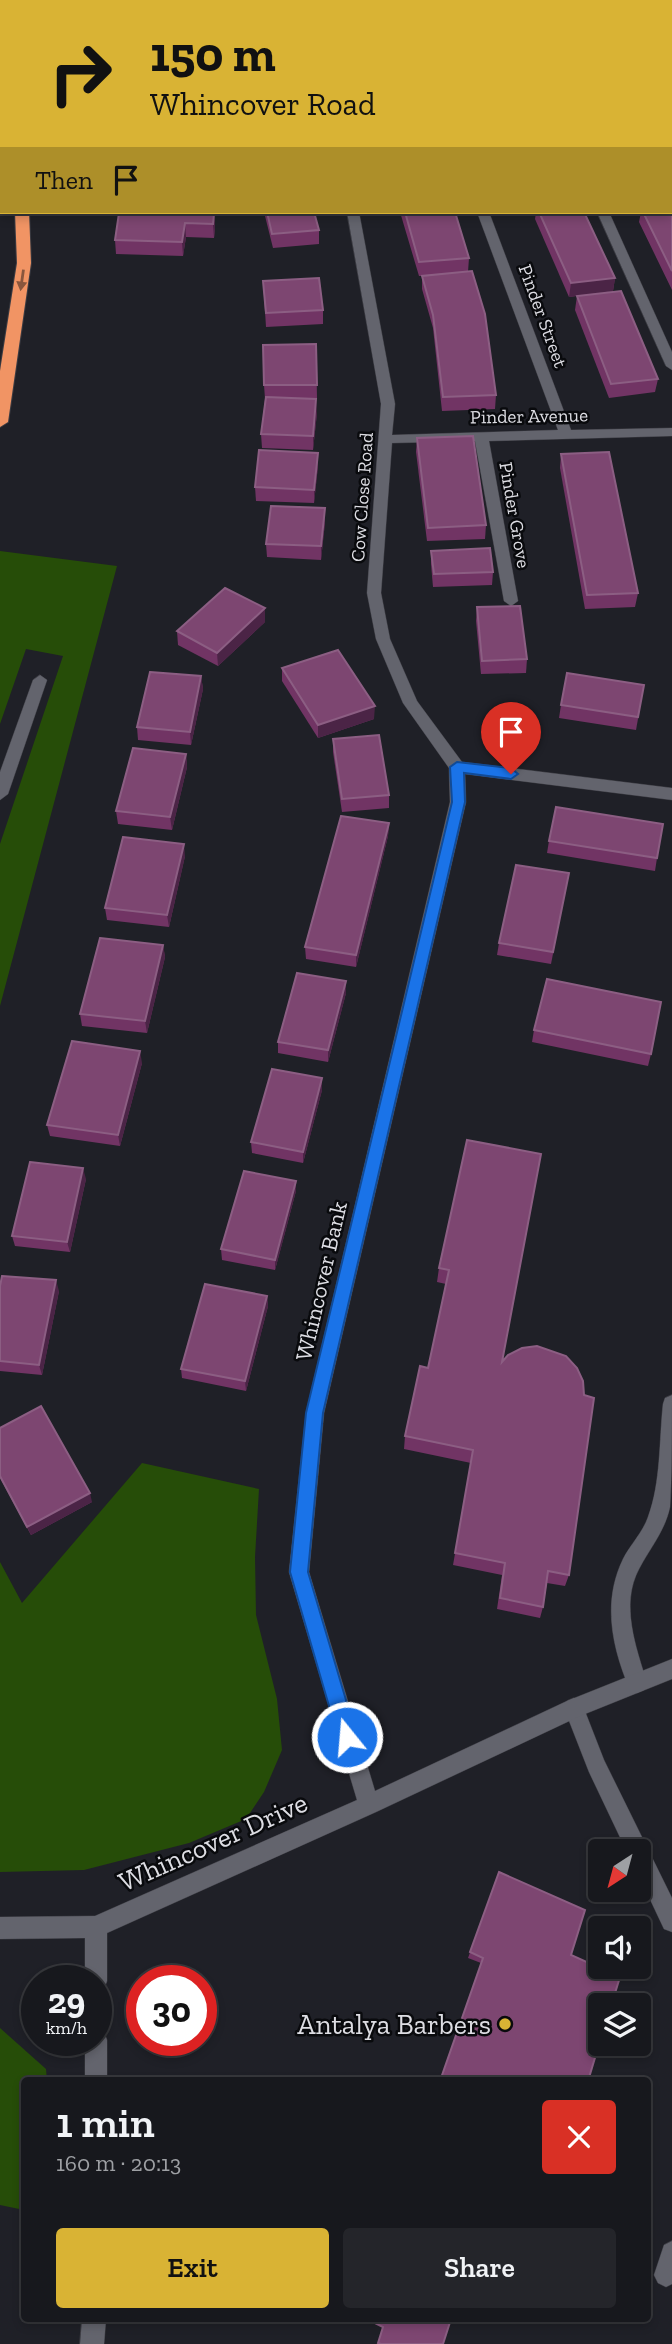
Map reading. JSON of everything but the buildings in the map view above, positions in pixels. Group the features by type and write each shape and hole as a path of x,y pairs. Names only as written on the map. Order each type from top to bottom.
{"highway":[{"path":"0,422 24,262 22,214"}],"street":[{"name":"Cow Close Road","path":"353,214 388,404 374,593 383,639 410,702 457,767"},
{"name":"Pinder Street","path":"484,214 566,434"},
{"path":"604,214 672,366"},
{"name":"Pinder Avenue","path":"387,439 672,432"},
{"name":"Pinder Grove","path":"481,436 511,601"},
{"path":"0,794 40,680"},
{"path":"457,767 672,794"},
{"name":"Whincover Bank","path":"369,1805 299,1572 315,1413 458,802 457,767"},
{"path":"637,1683 623,1633 619,1612 620,1596 623,1579 649,1536 659,1511 672,1404"},
{"name":"Whincover Drive","path":"0,1928 96,1927 369,1805 574,1709 672,1670"},
{"path":"574,1709 596,1765 632,1839"},
{"path":"651,1878 672,1921"},
{"path":"96,1927 96,1965"},
{"path":"96,2056 96,2077"},
{"path":"92,2344 94,2322"}],"green space":[{"path":"0,551 117,566 0,1006 0,844 63,656 26,649 0,724"},
{"path":"142,1463 259,1489 255,1557 256,1615 277,1699 282,1750 264,1792 246,1819 189,1843 84,1870 0,1872 0,1562 22,1603"},
{"path":"0,2028 21,2047 21,2056 31,2056 46,2069 47,2077 21,2077 21,2209 0,2205"}],"place":[{"name":"Antalya Barbers","path":"505,2024"}],"route":[{"path":"347,1737 299,1572 315,1413 458,802 457,767 511,774"}]}
